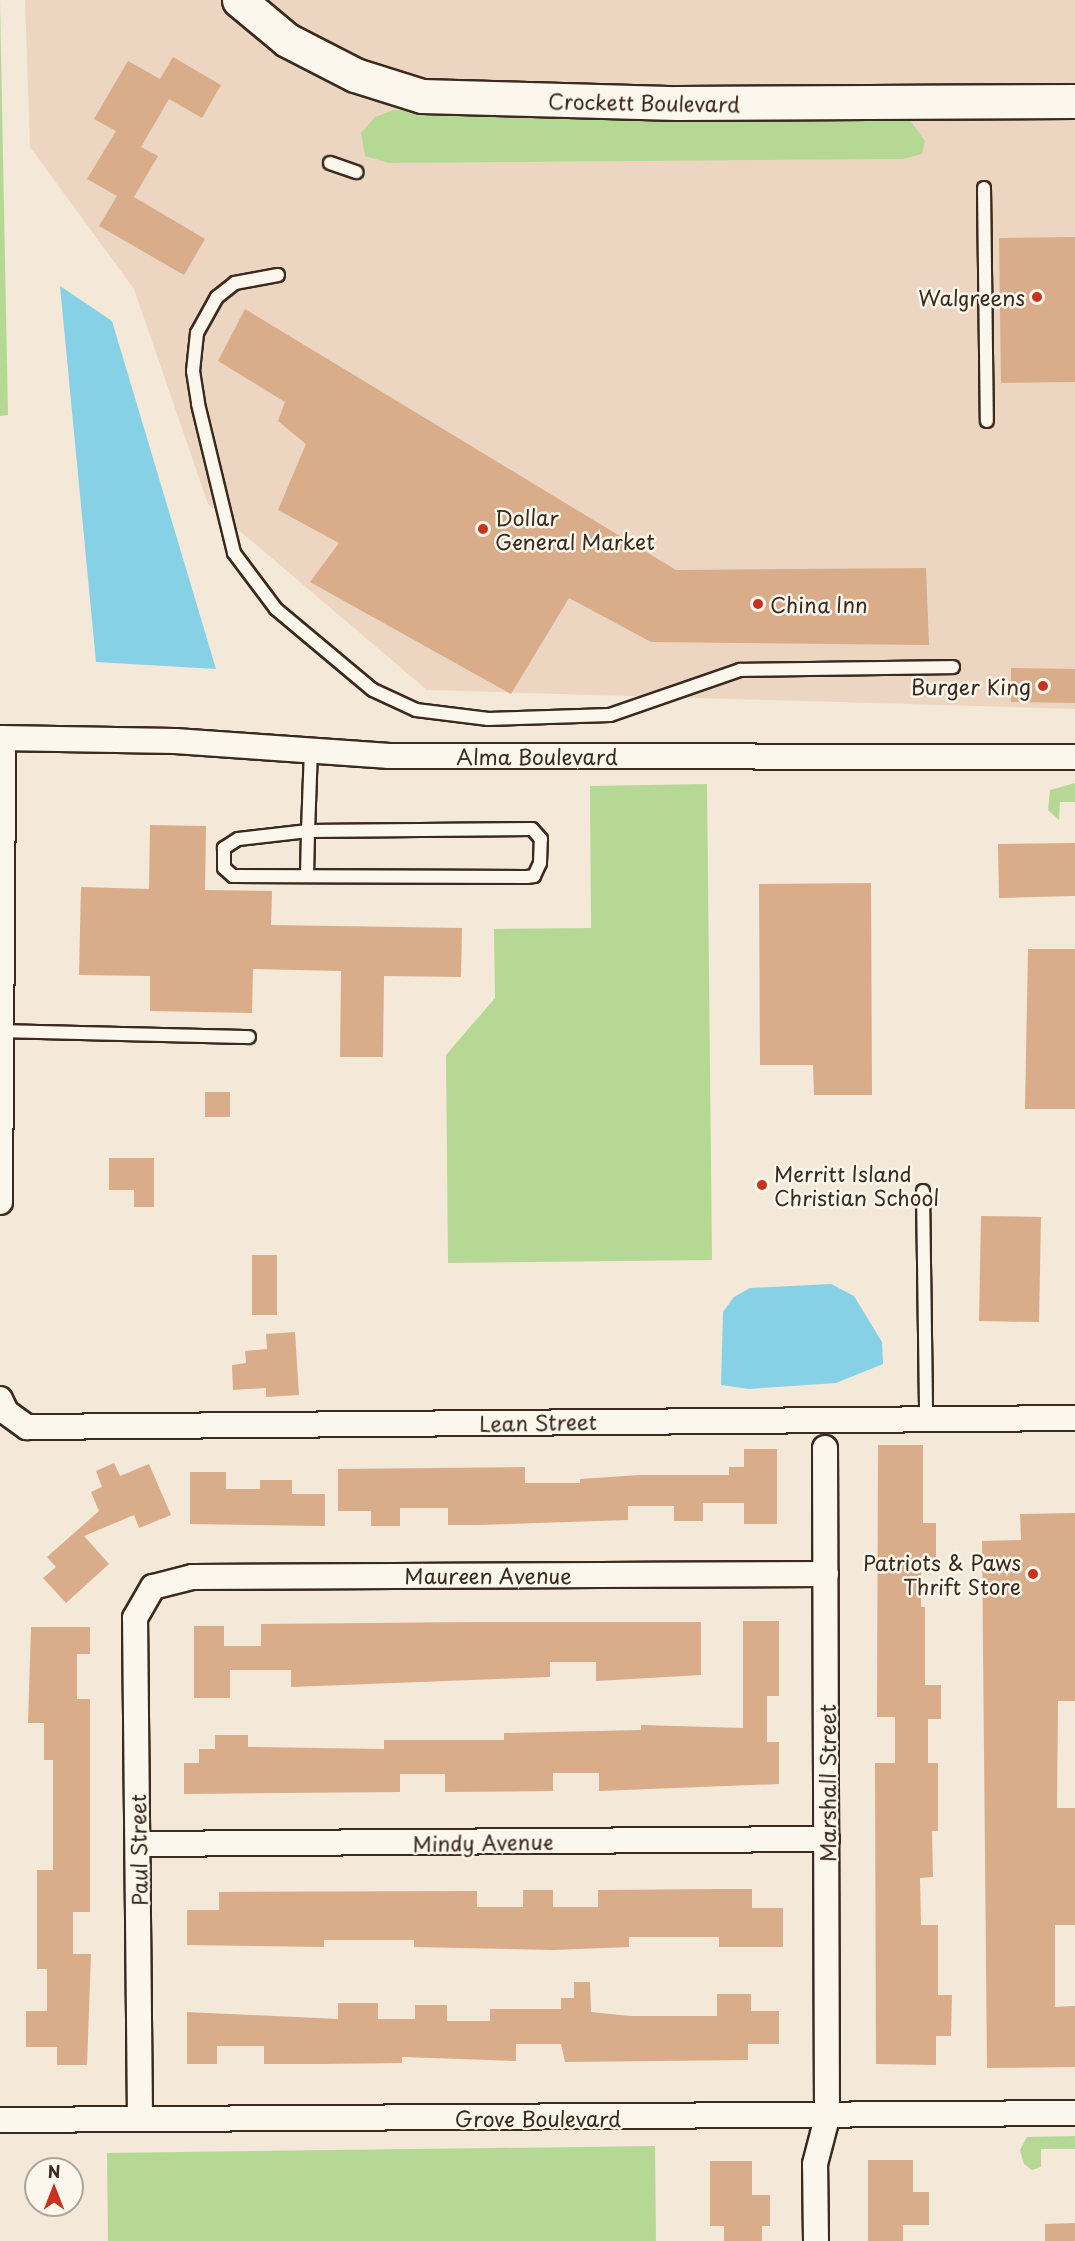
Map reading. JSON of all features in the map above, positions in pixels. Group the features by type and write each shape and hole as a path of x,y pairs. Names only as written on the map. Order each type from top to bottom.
{"street":[{"name":"Crockett Boulevard","path":"239,0 288,40 355,75 422,96 677,104 1075,101"},
{"name":"Alma Boulevard","path":"1,738 311,750 389,756 1075,757"},
{"path":"0,1202 3,1031 1,738"},
{"name":"Lean Street","path":"3,1405 27,1427 1075,1418"},
{"name":"Marshall Street","path":"816,2241 814,2164 827,2118 825,1448"},
{"name":"Maureen Avenue","path":"153,1587 192,1577 826,1574"},
{"name":"Paul Street","path":"140,2118 135,1618 153,1587"},
{"name":"Mindy Avenue","path":"138,1844 827,1839"},
{"name":"Grove Boulevard","path":"0,2120 827,2118 1075,2113"}],"lane":[{"path":"330,163 356,172"},
{"path":"984,188 987,421"},
{"path":"278,274 235,283 217,297 197,333 193,371 198,404 234,553 276,609 373,690 416,711 488,719 610,715 740,670 953,667"},
{"path":"307,876 311,750"},
{"path":"532,829 541,838 540,863 534,876 307,876 233,876 225,872 224,858 230,841 308,831 532,829"},
{"path":"3,1031 249,1037"},
{"path":"922,1191 926,1418"}],"shaded area":[{"path":"25,0 1075,0 1075,709 427,690 208,504 134,289 30,147"}],"green space":[{"path":"0,0 8,415 0,416"},
{"path":"394,110 909,119 925,141 922,154 903,159 389,163 365,156 361,133 375,117"},
{"path":"1075,783 1075,802 1060,802 1059,820 1048,810 1050,790"},
{"path":"707,784 712,1260 448,1263 446,1055 495,998 494,929 591,928 590,786"},
{"path":"1075,2136 1075,2149 1041,2149 1041,2167 1032,2170 1024,2164 1020,2150 1027,2137"},
{"path":"655,2146 656,2241 108,2241 107,2153"}],"water":[{"path":"60,286 112,321 216,669 96,662"},
{"path":"831,1284 854,1296 882,1342 883,1364 836,1383 749,1389 721,1385 723,1312 734,1297 750,1288"}],"building":[{"path":"173,57 221,85 202,118 169,99 141,147 158,156 134,197 205,239 184,275 99,226 117,196 87,179 116,131 94,119 128,61 160,79"},
{"name":"Walgreens","path":"1075,237 1075,382 1001,383 999,238"},
{"path":"245,309 676,570 926,568 929,645 651,642 569,598 511,694 310,582 339,543 278,510 306,444 278,421 285,402 218,361"},
{"name":"Burger King","path":"1011,668 1075,669 1075,703 1011,702"},
{"path":"150,825 206,826 205,890 272,891 271,925 462,928 461,977 384,976 383,1057 340,1057 341,971 253,969 252,1013 150,1011 150,976 79,975 81,887 149,889"},
{"path":"1075,843 1075,896 999,898 998,844"},
{"path":"871,883 872,1095 814,1095 813,1065 760,1065 759,884"},
{"path":"1028,949 1075,949 1075,1109 1025,1109"},
{"path":"205,1092 230,1092 230,1117 205,1117"},
{"path":"109,1158 154,1158 154,1207 134,1207 134,1190 109,1190"},
{"path":"981,1216 1041,1217 1039,1322 979,1321"},
{"path":"252,1255 277,1255 277,1315 252,1315"},
{"path":"295,1332 299,1395 266,1397 266,1388 233,1390 232,1365 246,1363 245,1351 267,1349 266,1334"},
{"path":"878,1445 923,1445 923,1523 936,1523 936,1560 921,1560 921,1607 925,1607 925,1685 941,1685 941,1719 928,1719 928,1763 938,1763 938,1831 932,1831 933,1877 920,1878 921,1925 938,1925 938,1995 952,1995 951,2036 936,2036 936,2065 876,2064 875,1763 895,1763 895,1717 877,1717"},
{"path":"744,1449 777,1449 777,1524 744,1524 744,1503 703,1503 703,1521 674,1521 674,1506 628,1506 628,1520 477,1525 448,1525 448,1508 400,1508 400,1526 371,1526 371,1511 338,1511 338,1469 525,1467 525,1483 580,1483 580,1479 640,1475 729,1475 729,1467 744,1467"},
{"path":"114,1463 120,1476 149,1464 171,1515 139,1528 134,1515 84,1536 109,1564 66,1603 43,1578 56,1567 47,1557 99,1511 91,1492 102,1487 96,1471"},
{"path":"190,1472 226,1472 226,1489 260,1489 260,1480 292,1480 292,1494 325,1494 325,1526 190,1524"},
{"path":"1075,1513 1075,1701 1058,1701 1057,1808 1075,1808 1075,1925 1055,1925 1055,2007 1075,2006 1075,2067 987,2068 982,1541 1021,1540 1020,1514"},
{"path":"743,1621 779,1621 779,1696 767,1696 767,1742 779,1742 779,1784 599,1791 599,1773 553,1773 553,1791 445,1792 445,1774 400,1774 400,1792 184,1794 184,1763 199,1763 199,1749 215,1749 215,1735 248,1735 248,1747 384,1749 384,1740 504,1740 504,1733 641,1730 641,1725 743,1728"},
{"path":"701,1622 701,1675 596,1681 596,1662 550,1662 550,1677 291,1687 291,1670 230,1670 230,1698 194,1698 194,1626 224,1626 224,1646 261,1646 261,1624"},
{"path":"31,1627 90,1627 90,1654 77,1654 77,1699 90,1699 90,1912 73,1912 73,1954 91,1954 87,2065 57,2065 57,2047 26,2047 26,2011 47,2011 47,1969 37,1969 37,1870 53,1870 53,1760 44,1760 44,1723 28,1723"},
{"path":"752,1889 752,1908 783,1908 783,1947 719,1947 719,1937 629,1937 629,1947 553,1950 414,1947 414,1940 324,1940 324,1947 187,1945 187,1910 219,1910 219,1892 477,1891 477,1907 523,1907 523,1890 553,1890 553,1907 598,1907 598,1890"},
{"path":"574,1982 590,1982 591,2012 630,2016 717,2016 717,1994 751,1994 751,2011 779,2011 779,2044 748,2044 748,2060 565,2062 561,2044 516,2044 516,2061 402,2057 402,2063 323,2064 264,2064 264,2046 217,2046 217,2064 187,2064 187,2012 338,2019 338,2003 378,2003 378,2019 415,2019 415,2005 447,2005 447,2021 490,2021 490,2009 561,2009 561,1998 574,1998"},
{"path":"868,2160 913,2160 913,2192 929,2192 929,2225 903,2225 903,2241 868,2241"},
{"path":"710,2161 752,2161 752,2195 770,2195 770,2226 762,2226 762,2241 724,2241 724,2226 710,2226"},
{"path":"1075,2223 1075,2241 1045,2241 1045,2224"}],"place":[{"name":"Walgreens","path":"1037,297"},
{"name":"Dollar General Market","path":"483,529"},
{"name":"China Inn","path":"758,604"},
{"name":"Burger King","path":"1043,686"},
{"name":"Merritt Island Christian School","path":"762,1185"},
{"name":"Patriots & Paws Thrift Store","path":"1033,1574"}]}
